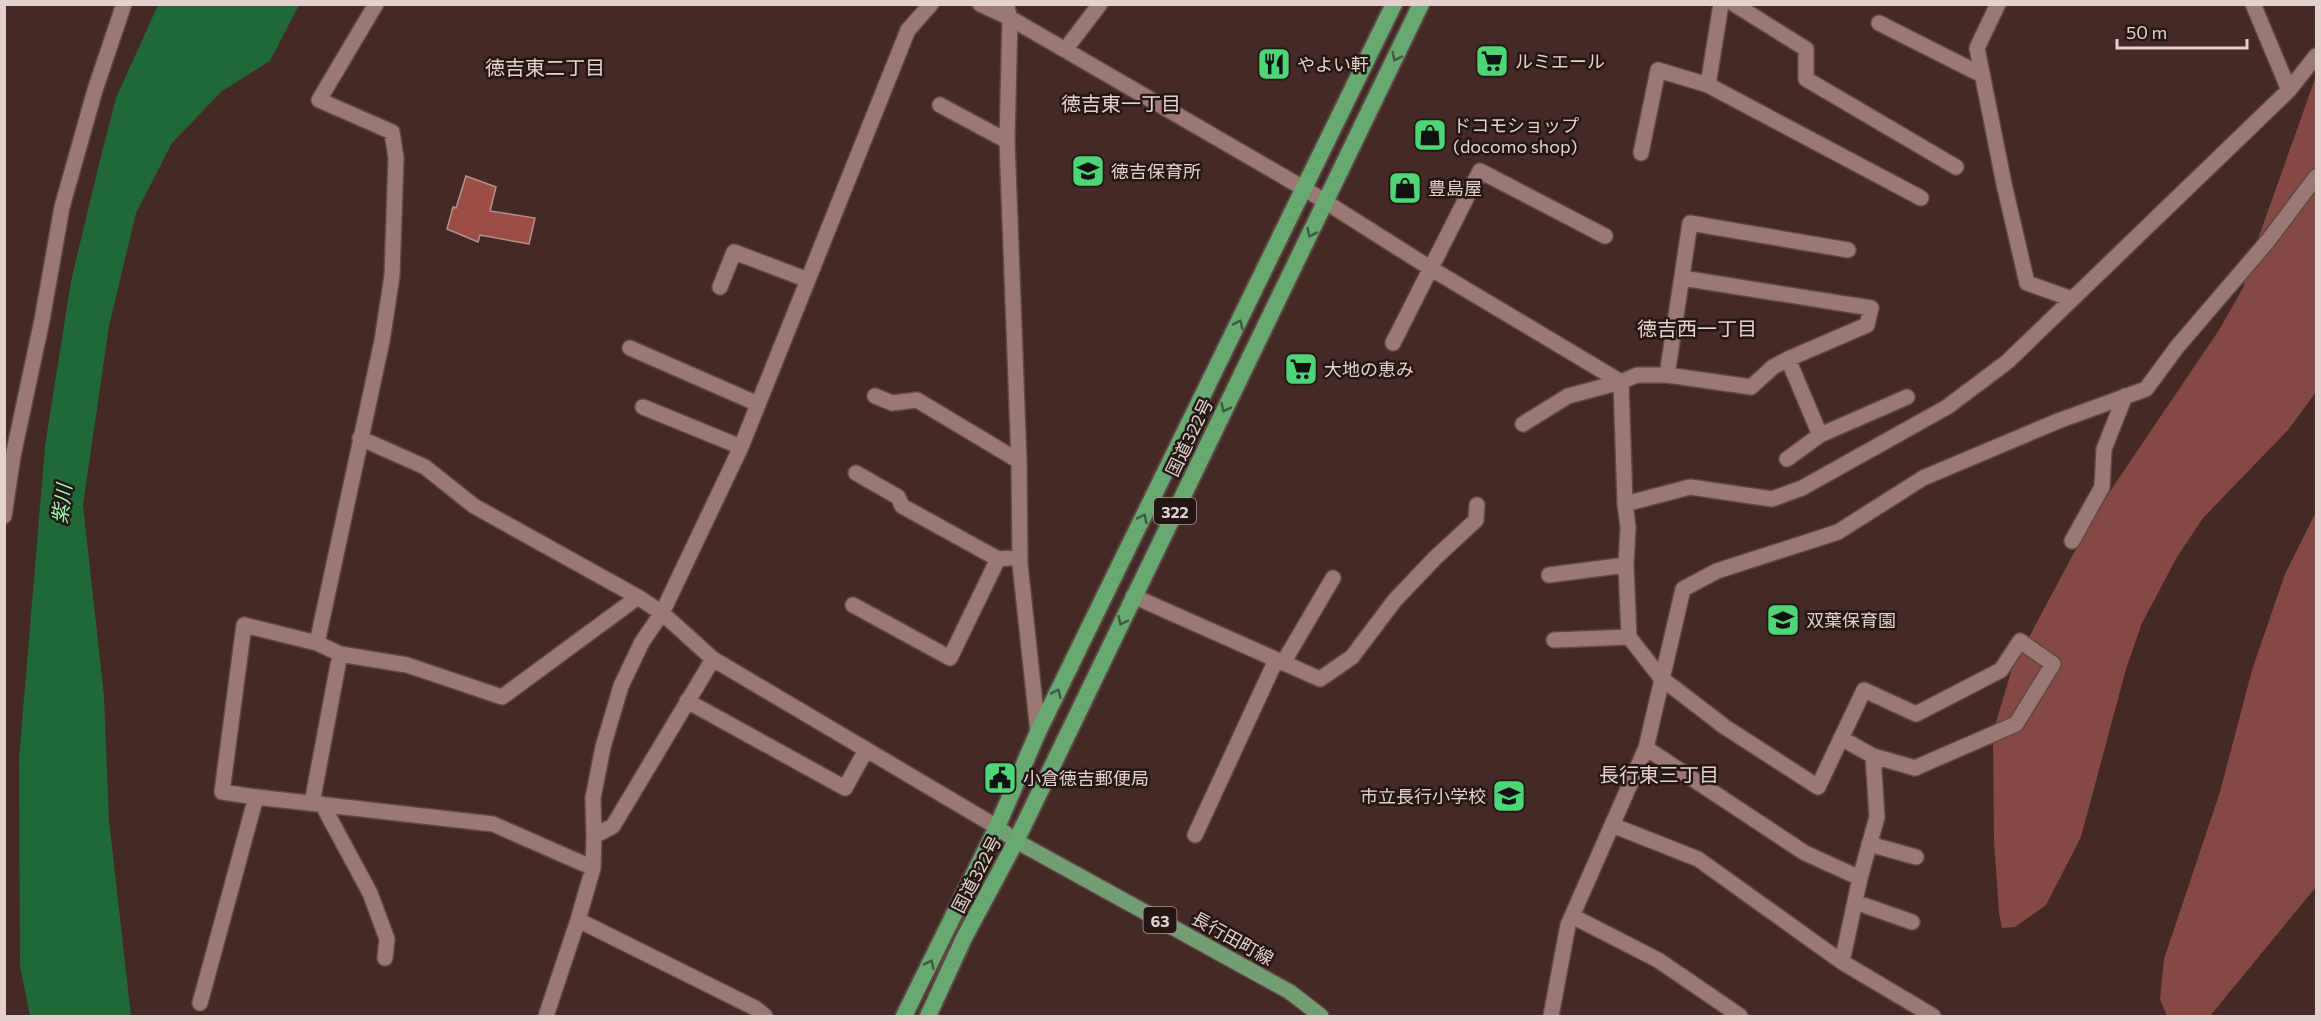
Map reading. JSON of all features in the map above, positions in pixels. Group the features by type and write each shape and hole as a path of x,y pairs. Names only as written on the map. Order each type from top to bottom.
{"highway":[{"name":"国道322号","path":"904,1017 997,827 1038,732 1394,4"},
{"name":"国道322号","path":"928,1017 964,938 1016,840 1421,4"}],"main road":[{"name":"長行田町線","path":"997,827 1016,840 1290,992 1321,1017"}],"street":[{"path":"4,516 13,456 42,320 62,207 95,90 124,4"},
{"path":"317,643 382,341 392,276 396,158 392,132 319,100 376,4"},
{"path":"546,1017 593,868 593,798 603,747 621,686 642,642 662,613 741,447 908,30 931,4"},
{"path":"980,4 1011,9 1065,50 1305,189 1325,204 1621,382"},
{"path":"1065,50 1100,4"},
{"path":"1708,85 1721,4"},
{"path":"1734,4 1806,49 1806,79 1956,166"},
{"path":"2253,4 2289,90"},
{"path":"1995,6 1977,48 2004,184 2027,283 2072,299"},
{"path":"1011,9 1007,141 1019,461 1020,557 1038,732"},
{"path":"1880,23 1982,75"},
{"path":"1625,504 1690,487 1772,499 1802,488 1947,407 2007,362 2289,90 2316,56"},
{"path":"1641,153 1658,70 1708,85 1921,198"},
{"path":"940,105 1007,141"},
{"path":"1393,343 1480,171 1605,236"},
{"path":"1551,1017 1568,925 1646,748 1683,590 1718,571 1838,532 1923,478 2058,421 2146,389 2177,347 2267,242 2316,177"},
{"path":"1667,375 1690,224 1848,250"},
{"path":"720,287 734,252 808,280"},
{"path":"1523,424 1568,396 1621,382 1637,375 1667,375 1751,387 1773,367 1867,325 1871,308 1682,278"},
{"path":"630,348 758,404"},
{"path":"1788,359 1820,435"},
{"path":"1621,382 1625,504 1628,527 1626,565 1629,637 1661,678 1725,727 1818,787 1841,738 1864,690 1916,714 2001,670 2020,641 2053,664 2016,724 1915,768 1873,756 1841,738"},
{"path":"875,396 892,403 917,400 1019,461"},
{"path":"2072,542 2102,487 2104,449 2125,396"},
{"path":"1787,459 1820,435 1907,397"},
{"path":"644,407 741,447"},
{"path":"360,438 425,467 474,506 638,597 662,613 713,659 997,827"},
{"path":"856,473 898,497 902,506 998,559 1020,557"},
{"path":"1133,596 1320,679 1352,657 1395,600 1476,520 1477,505"},
{"path":"854,605 950,658 998,559"},
{"path":"1549,575 1626,565"},
{"path":"1195,835 1280,661 1333,578"},
{"path":"593,868 493,824 222,792 244,625 317,643 340,654 407,665 502,697 638,597"},
{"path":"1554,640 1629,637"},
{"path":"340,654 317,804 370,892 387,939 385,958"},
{"path":"594,836 613,826 713,659"},
{"path":"687,701 845,788 866,750"},
{"path":"1646,748 1805,853 1860,878"},
{"path":"1842,962 1860,878 1877,817 1873,756"},
{"path":"200,1003 256,797"},
{"path":"1612,825 1698,859 1842,962 1933,1017"},
{"path":"1869,844 1917,857"},
{"path":"1855,902 1912,922"},
{"path":"1572,916 1658,960 1740,1017"},
{"path":"578,920 755,1008 765,1017"}],"shaded area":[{"path":"2316,76 2316,392 2288,430 2203,518 2177,557 2142,623 2126,669 2081,837 2046,905 2015,927 2002,928 1994,841 1993,732 2012,669 2094,515 2219,330 2243,288 2253,253"},
{"path":"2316,512 2316,887 2210,1016 2167,1016 2160,999 2164,959 2220,792 2252,670 2285,574"}],"water":[{"name":"紫川","path":"158,5 299,5 270,61 222,91 172,143 136,213 109,326 83,505 104,696 109,820 131,1016 30,1016 20,966 19,758 45,446 71,281 100,160 116,98"}],"building":[{"path":"466,176 496,187 490,211 535,218 529,244 480,235 478,242 447,229"}],"place":[{"name":"ルミエール","path":"1492,61"},
{"name":"やよい軒","path":"1274,64"},
{"name":"ドコモショップ (docomo shop)","path":"1430,135"},
{"name":"徳吉保育所","path":"1088,171"},
{"name":"豊島屋","path":"1405,188"},
{"name":"大地の恵み","path":"1301,369"},
{"name":"双葉保育園","path":"1783,620"},
{"name":"小倉徳吉郵便局","path":"1000,778"},
{"name":"市立長行小学校","path":"1509,796"}],"district":[{"name":"徳吉東二丁目","path":"545,67"},
{"name":"徳吉東一丁目","path":"1121,103"},
{"name":"徳吉西一丁目","path":"1697,328"},
{"name":"長行東三丁目","path":"1659,774"}]}
